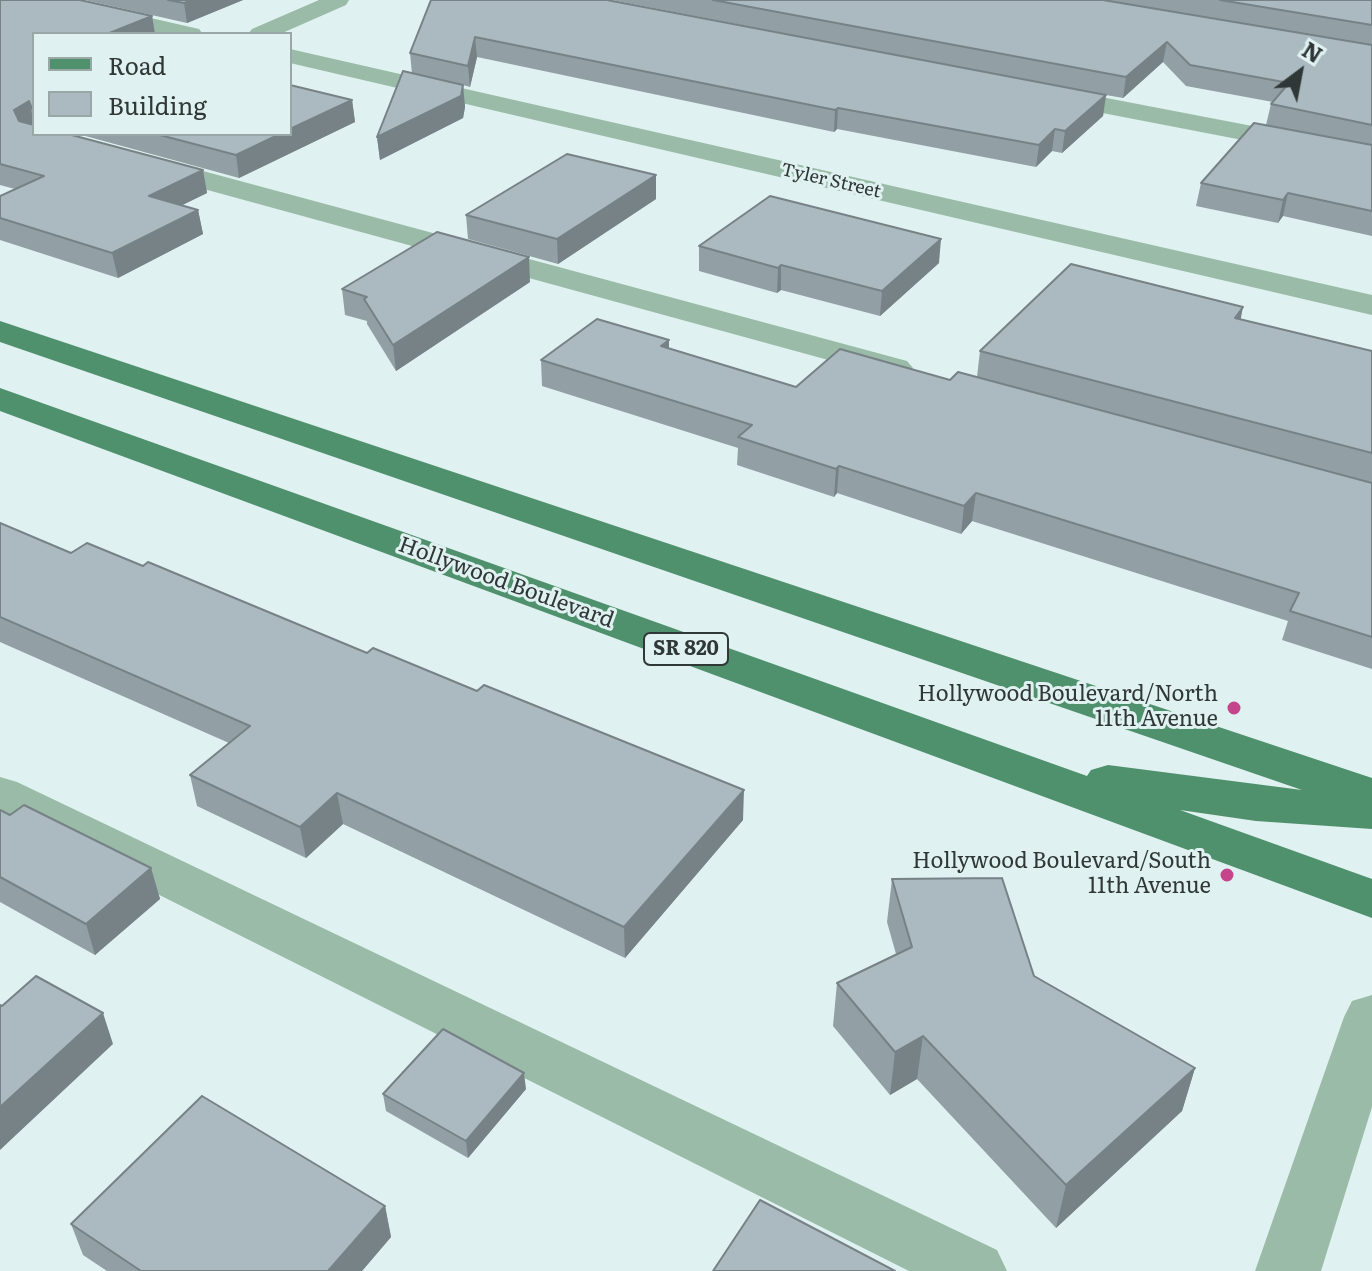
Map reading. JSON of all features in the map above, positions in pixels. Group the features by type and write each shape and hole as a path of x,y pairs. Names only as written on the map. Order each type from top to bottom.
{"main road":[{"path":"0,331 1372,796"},
{"name":"Hollywood Boulevard","path":"0,399 1372,899"},
{"path":"968,752 1125,785 1256,804 1372,812"}],"street":[{"path":"41,0 182,32"},
{"path":"265,32 338,0"},
{"name":"Tyler Street","path":"292,56 1372,305"},
{"path":"1013,88 1372,157"},
{"path":"38,136 926,376"},
{"path":"0,794 974,1271"},
{"path":"1288,1271 1372,1017"}],"building":[{"path":"0,0 80,0 152,16 112,32 32,32 32,109 29,101 14,110 19,121 32,124 32,136 76,136 203,170 149,196 198,210 112,253 0,218 0,196 44,176 0,164"},
{"path":"431,0 607,0 1106,95 1065,131 1055,129 1039,145 838,108 835,110 475,37 468,66 410,53"},
{"path":"713,0 1103,0 1372,45 1372,125 1271,104 1289,83 1190,65 1167,42 1126,77"},
{"path":"1220,0 1372,0 1372,25"},
{"path":"403,71 463,85 461,96 377,137"},
{"path":"292,85 352,100 292,128"},
{"path":"1254,123 1372,145 1372,211 1288,193 1283,200 1201,183"},
{"path":"164,136 276,136 236,155"},
{"path":"567,154 656,175 557,239 466,215"},
{"path":"770,196 941,239 882,291 781,265 778,268 699,246"},
{"path":"437,232 529,257 393,345 364,299 367,297 342,289"},
{"path":"1071,264 1243,307 1235,318 1372,351 1372,453 980,351"},
{"path":"597,319 669,340 661,346 796,387 840,349 950,380 958,372 1372,483 1372,637 1290,611 1299,593 976,493 964,506 839,466 836,469 738,437 752,425 541,360"},
{"path":"0,523 71,553 87,543 143,566 148,562 367,653 373,648 477,691 484,685 744,790 624,927 337,793 300,827 190,775 250,726 0,617"},
{"path":"24,805 151,868 86,924 0,877 0,810 10,815"},
{"path":"1002,878 1034,976 1195,1068 1066,1185 923,1036 895,1052 837,983 912,947 892,879"},
{"path":"36,976 103,1013 0,1107 0,1005"},
{"path":"443,1029 524,1073 466,1141 383,1094"},
{"path":"202,1096 385,1206 328,1271 141,1271 71,1224"},
{"path":"760,1200 895,1271 713,1271"}],"place":[{"name":"Hollywood Boulevard/North 11th Avenue","path":"1234,708"},
{"name":"Hollywood Boulevard/South 11th Avenue","path":"1227,875"}]}
